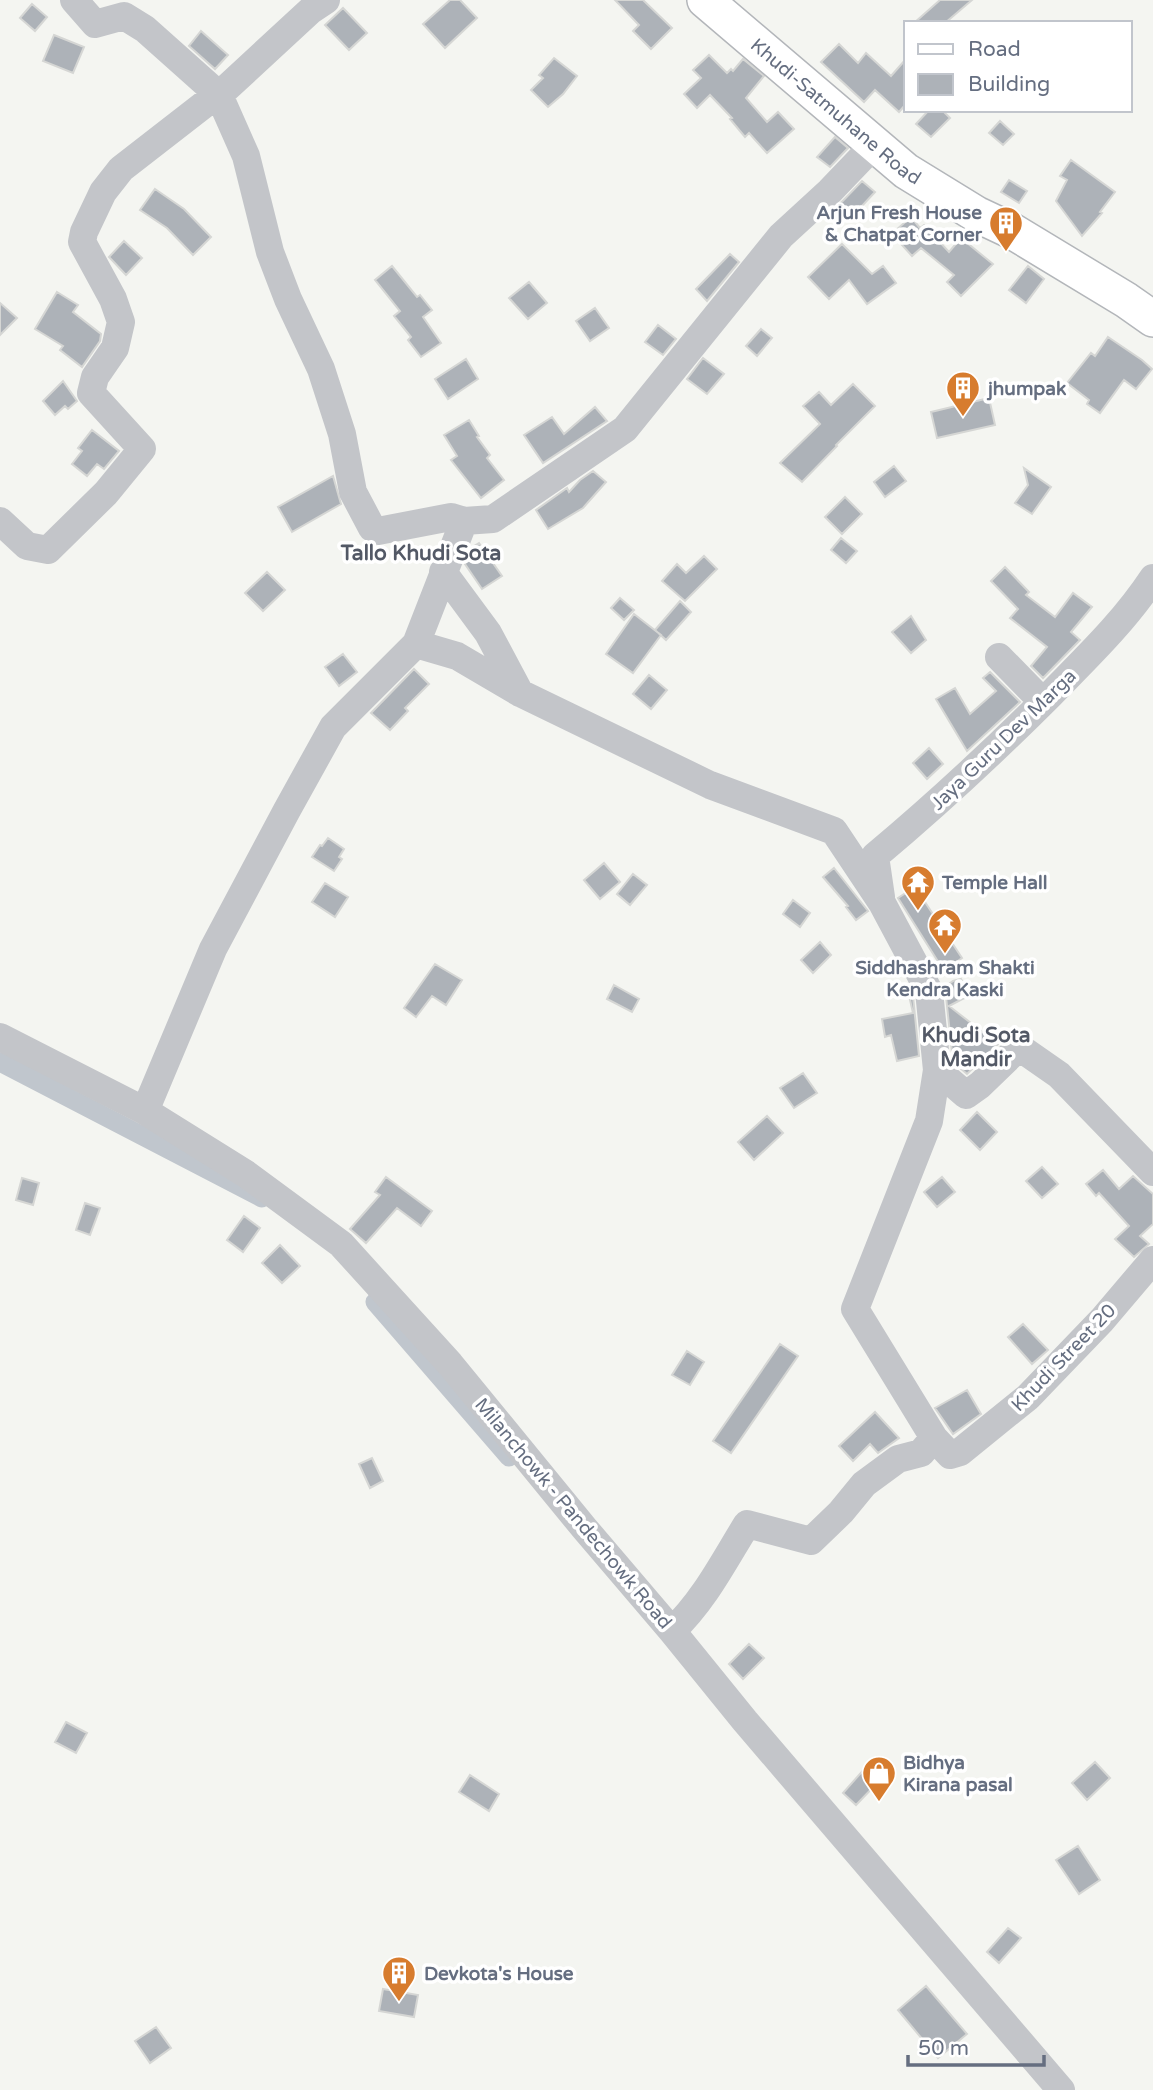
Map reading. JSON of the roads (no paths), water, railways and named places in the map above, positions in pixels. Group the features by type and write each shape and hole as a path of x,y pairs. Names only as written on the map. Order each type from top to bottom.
{"main road":[{"name":"Khudi-Satmuhane Road","path":"705,0 906,171 976,214 1012,231 1153,318"}],"street":[{"path":"74,0 95,24 124,16 145,29 219,95 246,156 270,252 288,299 321,369 342,435 353,492 372,528 378,531 451,517 464,522 493,519 625,429 781,236 830,191 874,145"},
{"path":"0,521 27,546 48,550 106,494 142,449 91,393 95,377 115,348 121,322 113,299 82,242 103,192 121,169 219,95 311,10 326,0"},
{"path":"145,1111 213,949 333,727 416,645 464,522"},
{"path":"443,572 488,633 520,693"},
{"name":"Jaya Guru Dev Marga","path":"875,856 942,800 1107,638 1153,578"},
{"path":"416,645 457,656 520,693 710,785 834,831 882,903 929,991 937,1070 929,1121 855,1309 927,1445 898,1459 864,1484 841,1512 811,1541 747,1524 687,1617 672,1631"},
{"path":"999,657 1043,702"},
{"path":"845,848 875,856 882,903"},
{"name":"Milanchowk - Pandechowk Road","path":"0,1037 145,1111 246,1174 341,1244 450,1364 745,1721 1061,2090"},
{"path":"929,1121 980,1085 1014,1052 1026,1052 1059,1075 1153,1172"},
{"path":"937,1070 966,1095"},
{"name":"Khudi Street 20","path":"927,1445 950,1455 960,1452 1028,1397 1102,1320 1153,1260"}],"waterway":[{"path":"0,1062 262,1198"},
{"path":"375,1302 509,1457"}],"place":[{"name":"Arjun Fresh House & Chatpat Corner","path":"1006,253"},
{"name":"jhumpak","path":"963,418"},
{"name":"Temple Hall","path":"918,912"},
{"name":"Siddhashram Shakti Kendra Kaski","path":"945,955"},
{"name":"Bidhya Kirana pasal","path":"879,1803"},
{"name":"Devkota's House","path":"399,2003"}],"district":[{"name":"Tallo Khudi Sota","path":"421,553"},
{"name":"Khudi Sota Mandir","path":"976,1047"}]}
